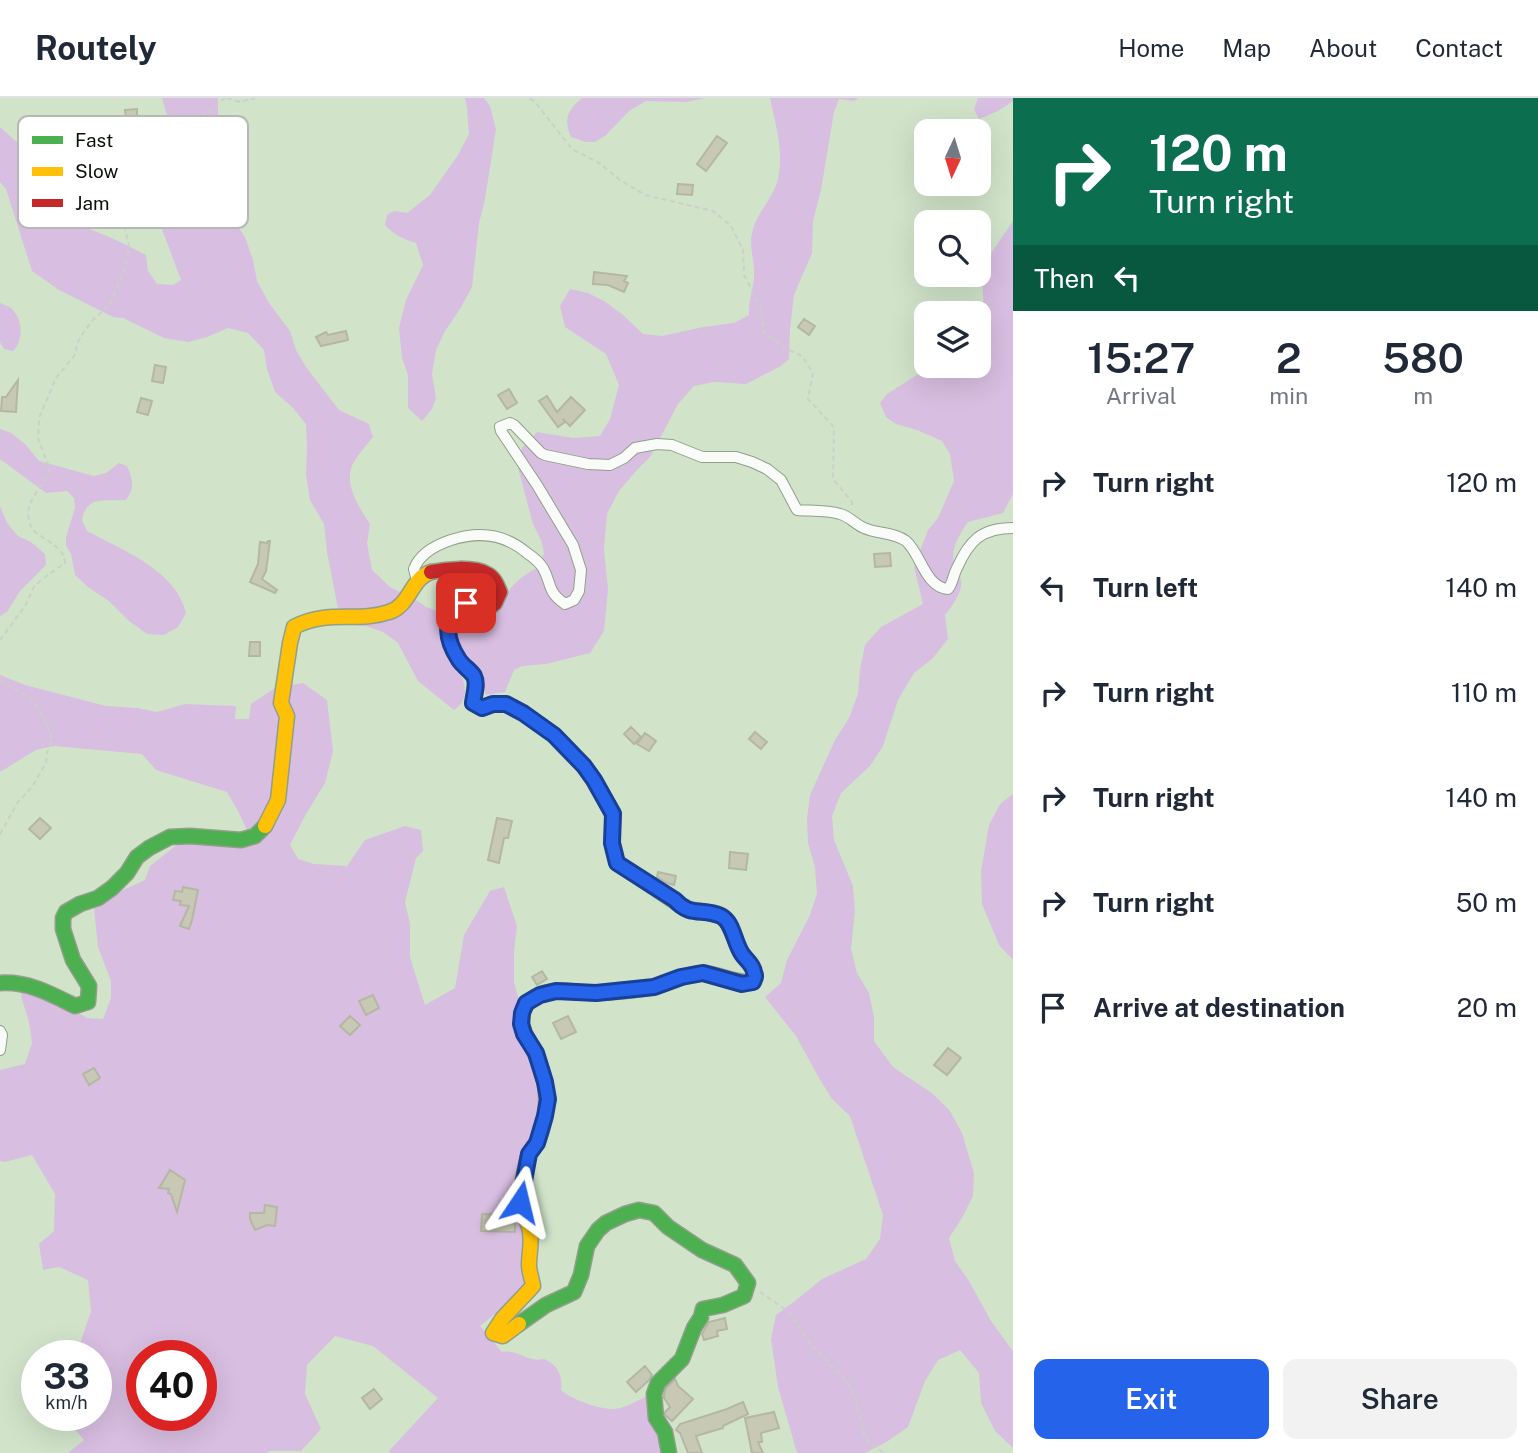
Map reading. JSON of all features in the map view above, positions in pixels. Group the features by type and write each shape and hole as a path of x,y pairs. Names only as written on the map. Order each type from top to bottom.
{"street":[{"path":"421,577 416,577 414,569 418,560 432,549 466,535 492,534 517,544 538,561 556,598 565,604 574,600 579,591 581,570 573,545 501,431 500,426 510,423 541,453 589,464 610,465 635,449 657,444 672,445 702,457 736,457 752,462 767,469 781,481 796,510 842,514 863,528 897,536 905,541 934,583 943,589 951,586 964,552 973,540 989,532 1013,528"},
{"path":"0,983 14,982 29,986 75,1006 88,1002 89,986 74,960 63,929 66,912 98,898 112,888 127,873 137,857 170,837 241,840 255,836 267,824 278,800 287,716 281,703 293,627 304,620 323,616 353,617 391,613 403,602 421,577 434,570 487,572 500,592 495,603 490,607 466,603 454,610 449,621 448,634 451,644 459,661 473,676 476,684 473,703 482,708 493,704 506,704 530,717 554,735 584,766 613,814 612,843 617,863 675,900 682,908 691,912 723,916 741,953 754,968 753,982 742,984 703,973 681,977 654,987 596,993 556,991 540,995 526,1003 522,1013 524,1034 536,1053 548,1099 537,1143 529,1154 520,1202 529,1226 529,1267 533,1286 502,1318 493,1333 503,1336 531,1313 561,1296 574,1293 587,1246 598,1230 606,1223 639,1210 654,1213 668,1227 702,1250 735,1265 748,1283 744,1296 723,1305 702,1309 682,1359 658,1383 654,1394 656,1418 665,1433 669,1453"},
{"path":"0,1031 0,1050"}],"path":[{"path":"203,116 226,98 240,102 256,98"},
{"path":"530,98 572,149 599,163 620,180 645,195 713,211 731,226 743,250 744,275 761,307 764,333 802,356 813,373 808,399 834,427 833,479 852,502 855,523"},
{"path":"0,640 34,587 65,563 60,549 33,530 28,515 37,489 47,479 50,470 38,438 39,418 56,378 74,356 83,332 112,299 125,267 129,247 125,228"},
{"path":"0,680 33,699 52,739 46,763 32,787 18,802 0,834"},
{"path":"748,1283 789,1312 811,1345 847,1382 856,1401 865,1438 884,1453"}],"shaded area":[{"path":"162,98 218,98 218,116 167,116"},
{"path":"465,98 484,98 490,106 496,129 479,223 472,287 436,350 432,374 436,398 432,409 422,421 408,408 408,375 402,358 399,328 406,300 423,265 416,243 399,236 385,225 387,215 394,211 407,213 430,195 458,155 469,134"},
{"path":"582,98 705,98 686,102 646,101 629,111 605,136 595,142 586,142 571,137 567,125 570,111"},
{"path":"770,98 859,98 854,101 839,99 834,112 813,221 812,253 794,295 789,359 746,384 714,382 694,386 678,404 650,457 619,491 607,514 604,549 608,589 604,631 590,653 546,664 522,666 514,670 505,692 486,695 481,682 457,648 456,625 465,612 491,616 498,610 515,583 539,567 544,553 518,468 522,448 537,432 573,438 600,436 610,419 619,385 606,354 565,327 560,306 570,289 588,293 623,315 643,334 662,336 734,323 749,315 754,277 752,233 777,182 780,164"},
{"path":"978,98 1013,98 1013,101 998,111 979,119 974,109"},
{"path":"0,127 18,143 18,227 6,189 0,182"},
{"path":"1013,221 1013,494 1003,513 968,522 962,531 956,542 953,559 961,585 956,599 945,615 948,639 933,658 914,673 898,700 883,746 870,766 841,793 832,816 834,840 853,886 855,910 851,949 857,973 869,993 874,1017 874,1041 893,1067 933,1094 950,1111 962,1133 974,1173 973,1196 949,1238 955,1261 991,1321 1013,1351 1013,1448 995,1431 981,1403 979,1373 960,1350 938,1360 925,1381 908,1427 888,1441 865,1453 797,1453 778,1387 771,1339 776,1315 822,1279 866,1259 880,1239 883,1215 850,1116 832,1099 796,1036 765,997 781,983 787,960 809,917 817,894 815,867 808,843 810,795 835,740 849,718 858,694 865,645 881,627 923,604 914,567 928,530 938,518 954,481 950,454 942,441 896,424 886,417 880,403 887,394 914,377 991,378 991,301 983,301 983,287 991,287 991,254"},
{"path":"18,228 92,230 146,255 148,271 157,284 173,285 181,280 162,228 239,228 253,260 257,281 269,303 290,331 296,350 306,367 339,410 369,424 373,437 355,460 350,476 353,493 370,524 367,543 372,570 390,587 426,607 443,613 442,635 465,686 462,702 454,710 418,681 398,643 383,632 366,626 341,624 324,524 310,500 306,475 306,424 275,392 264,350 248,333 228,328 188,342 164,338 123,318 113,317 59,290 32,271"},
{"path":"0,303 11,308 20,324 19,341 13,351 4,349 0,342"},
{"path":"0,429 11,433 25,444 39,461 94,476 106,473 119,463 127,466 132,483 126,500 93,503 88,506 82,520 87,531 146,563 171,585 186,613 178,627 164,635 147,634 75,575 71,554 66,546 75,508 74,498 67,491 46,493 0,459"},
{"path":"0,506 7,523 18,536 31,542 45,554 46,565 20,591 7,612 0,616"},
{"path":"0,675 25,685 106,706 157,712 185,704 236,706 235,719 249,719 251,704 275,688 303,683 327,700 333,751 325,783 290,845 298,859 314,864 347,866 365,840 405,826 421,830 423,851 416,858 405,902 410,924 410,957 425,1005 455,988 464,935 490,891 504,887 517,926 514,982 519,1000 521,1034 538,1066 543,1110 528,1150 527,1280 511,1301 480,1326 502,1352 544,1359 553,1364 560,1376 561,1390 578,1400 614,1409 647,1396 665,1453 390,1453 438,1398 373,1346 335,1336 307,1365 305,1394 321,1429 301,1451 68,1453 84,1440 76,1431 112,1431 112,1340 81,1340 91,1311 88,1280 59,1267 43,1270 39,1244 54,1231 55,1194 32,1155 0,1161 0,1070 25,1064 32,1043 21,996 24,989 48,996 87,1018 103,1019 111,998 111,981 98,947 94,908 145,880 150,866 178,844 211,842 254,845 227,792 156,770 142,754 54,746 36,750 0,772"},
{"path":"1013,794 1013,960 999,945 982,904 981,871 989,825 1000,804"}],"building":[{"path":"137,109 137,116 126,116 125,110"},
{"path":"717,136 727,143 706,171 697,164"},
{"path":"678,184 693,185 692,195 677,194"},
{"path":"594,272 627,276 624,281 628,283 624,292 608,285 593,284"},
{"path":"804,319 815,326 809,335 798,327"},
{"path":"346,331 348,340 321,346 316,337 326,332 328,335"},
{"path":"155,365 166,367 163,383 152,381"},
{"path":"18,380 16,412 1,411 2,397 6,397"},
{"path":"509,389 517,403 507,409 498,395"},
{"path":"547,396 557,412 571,397 585,410 570,426 563,419 565,422 558,427 539,401"},
{"path":"141,398 152,401 148,415 137,412"},
{"path":"268,541 266,571 262,579 277,590 275,593 250,582 258,564 260,542"},
{"path":"890,553 891,566 875,567 874,554"},
{"path":"250,642 260,642 260,656 249,656"},
{"path":"631,727 641,737 634,744 624,734"},
{"path":"755,732 767,742 761,749 749,739"},
{"path":"645,733 656,741 649,751 637,744"},
{"path":"40,818 51,828 40,839 29,829"},
{"path":"497,818 512,821 508,838 504,838 499,863 488,860"},
{"path":"730,852 748,854 746,870 729,868"},
{"path":"658,872 676,876 674,885 657,877"},
{"path":"183,887 198,890 189,929 180,926 189,906 180,905 181,901 173,900 175,891 182,892"},
{"path":"542,971 547,979 537,985 532,977"},
{"path":"373,995 379,1008 366,1015 359,1001"},
{"path":"350,1016 360,1025 350,1035 340,1026"},
{"path":"568,1016 576,1032 561,1039 553,1023"},
{"path":"948,1048 961,1058 947,1075 934,1065"},
{"path":"94,1068 100,1078 89,1085 83,1074"},
{"path":"170,1170 185,1180 177,1212 171,1194 168,1193 169,1189 159,1188"},
{"path":"265,1205 277,1207 275,1226 267,1225 255,1230 250,1213 264,1213"},
{"path":"482,1214 513,1215 515,1232 481,1231"},
{"path":"725,1318 727,1329 717,1331 718,1336 704,1340 702,1334 709,1322"},
{"path":"645,1366 652,1375 636,1392 627,1382"},
{"path":"675,1379 678,1386 693,1399 672,1421 665,1415 670,1407 664,1395 666,1388"},
{"path":"374,1389 382,1399 370,1409 362,1398"},
{"path":"743,1402 748,1414 723,1428 696,1436 702,1453 688,1453 680,1433 676,1430 680,1424"},
{"path":"774,1412 779,1428 761,1433 762,1442 758,1442 763,1453 752,1453 745,1418"}],"traffic: fast":[{"path":"0,983 30,986 75,1006 88,1002 89,986 73,960 63,929 66,912 98,898 112,888 127,873 137,857 170,837 241,840 255,836 265,826"},
{"path":"527,1038 522,1020 526,1005 547,992 601,993 633,990 654,987 700,973 753,982 753,969 739,949 728,923 721,916 705,912"},
{"path":"519,1324 546,1305 574,1292 581,1275 587,1246 598,1230 606,1223 639,1210 654,1213 668,1227 702,1250 735,1265 748,1283 744,1296 723,1305 703,1309 682,1359 658,1383 654,1394 656,1418 665,1432 669,1453"}],"traffic: slow":[{"path":"265,826 278,800 287,716 281,703 294,627 331,617 389,612 402,604 419,580 431,572"},
{"path":"506,704 524,713 554,735 594,780 613,813 612,843 617,863 686,909 705,912"},
{"path":"519,1324 503,1336 493,1333 502,1319 533,1286 529,1268 530,1232 521,1209 520,1198 528,1158 543,1127 546,1088 539,1063 527,1038"}],"traffic: jam":[{"path":"431,572 475,570 489,575 495,582 500,592 495,603 490,607 466,603 453,616 448,637 459,660 474,676 476,686 473,703 482,708 493,704 506,704"}],"route":[{"path":"466,603 454,610 449,621 448,634 459,661 473,676 476,684 473,703 482,708 493,704 506,704 554,735 584,766 613,814 612,843 617,863 675,900 682,908 691,912 723,916 741,953 754,968 755,976 753,982 742,984 703,973 681,977 654,987 596,993 556,991 540,995 526,1003 521,1024 536,1053 548,1099 537,1143 529,1154 520,1202"}]}
